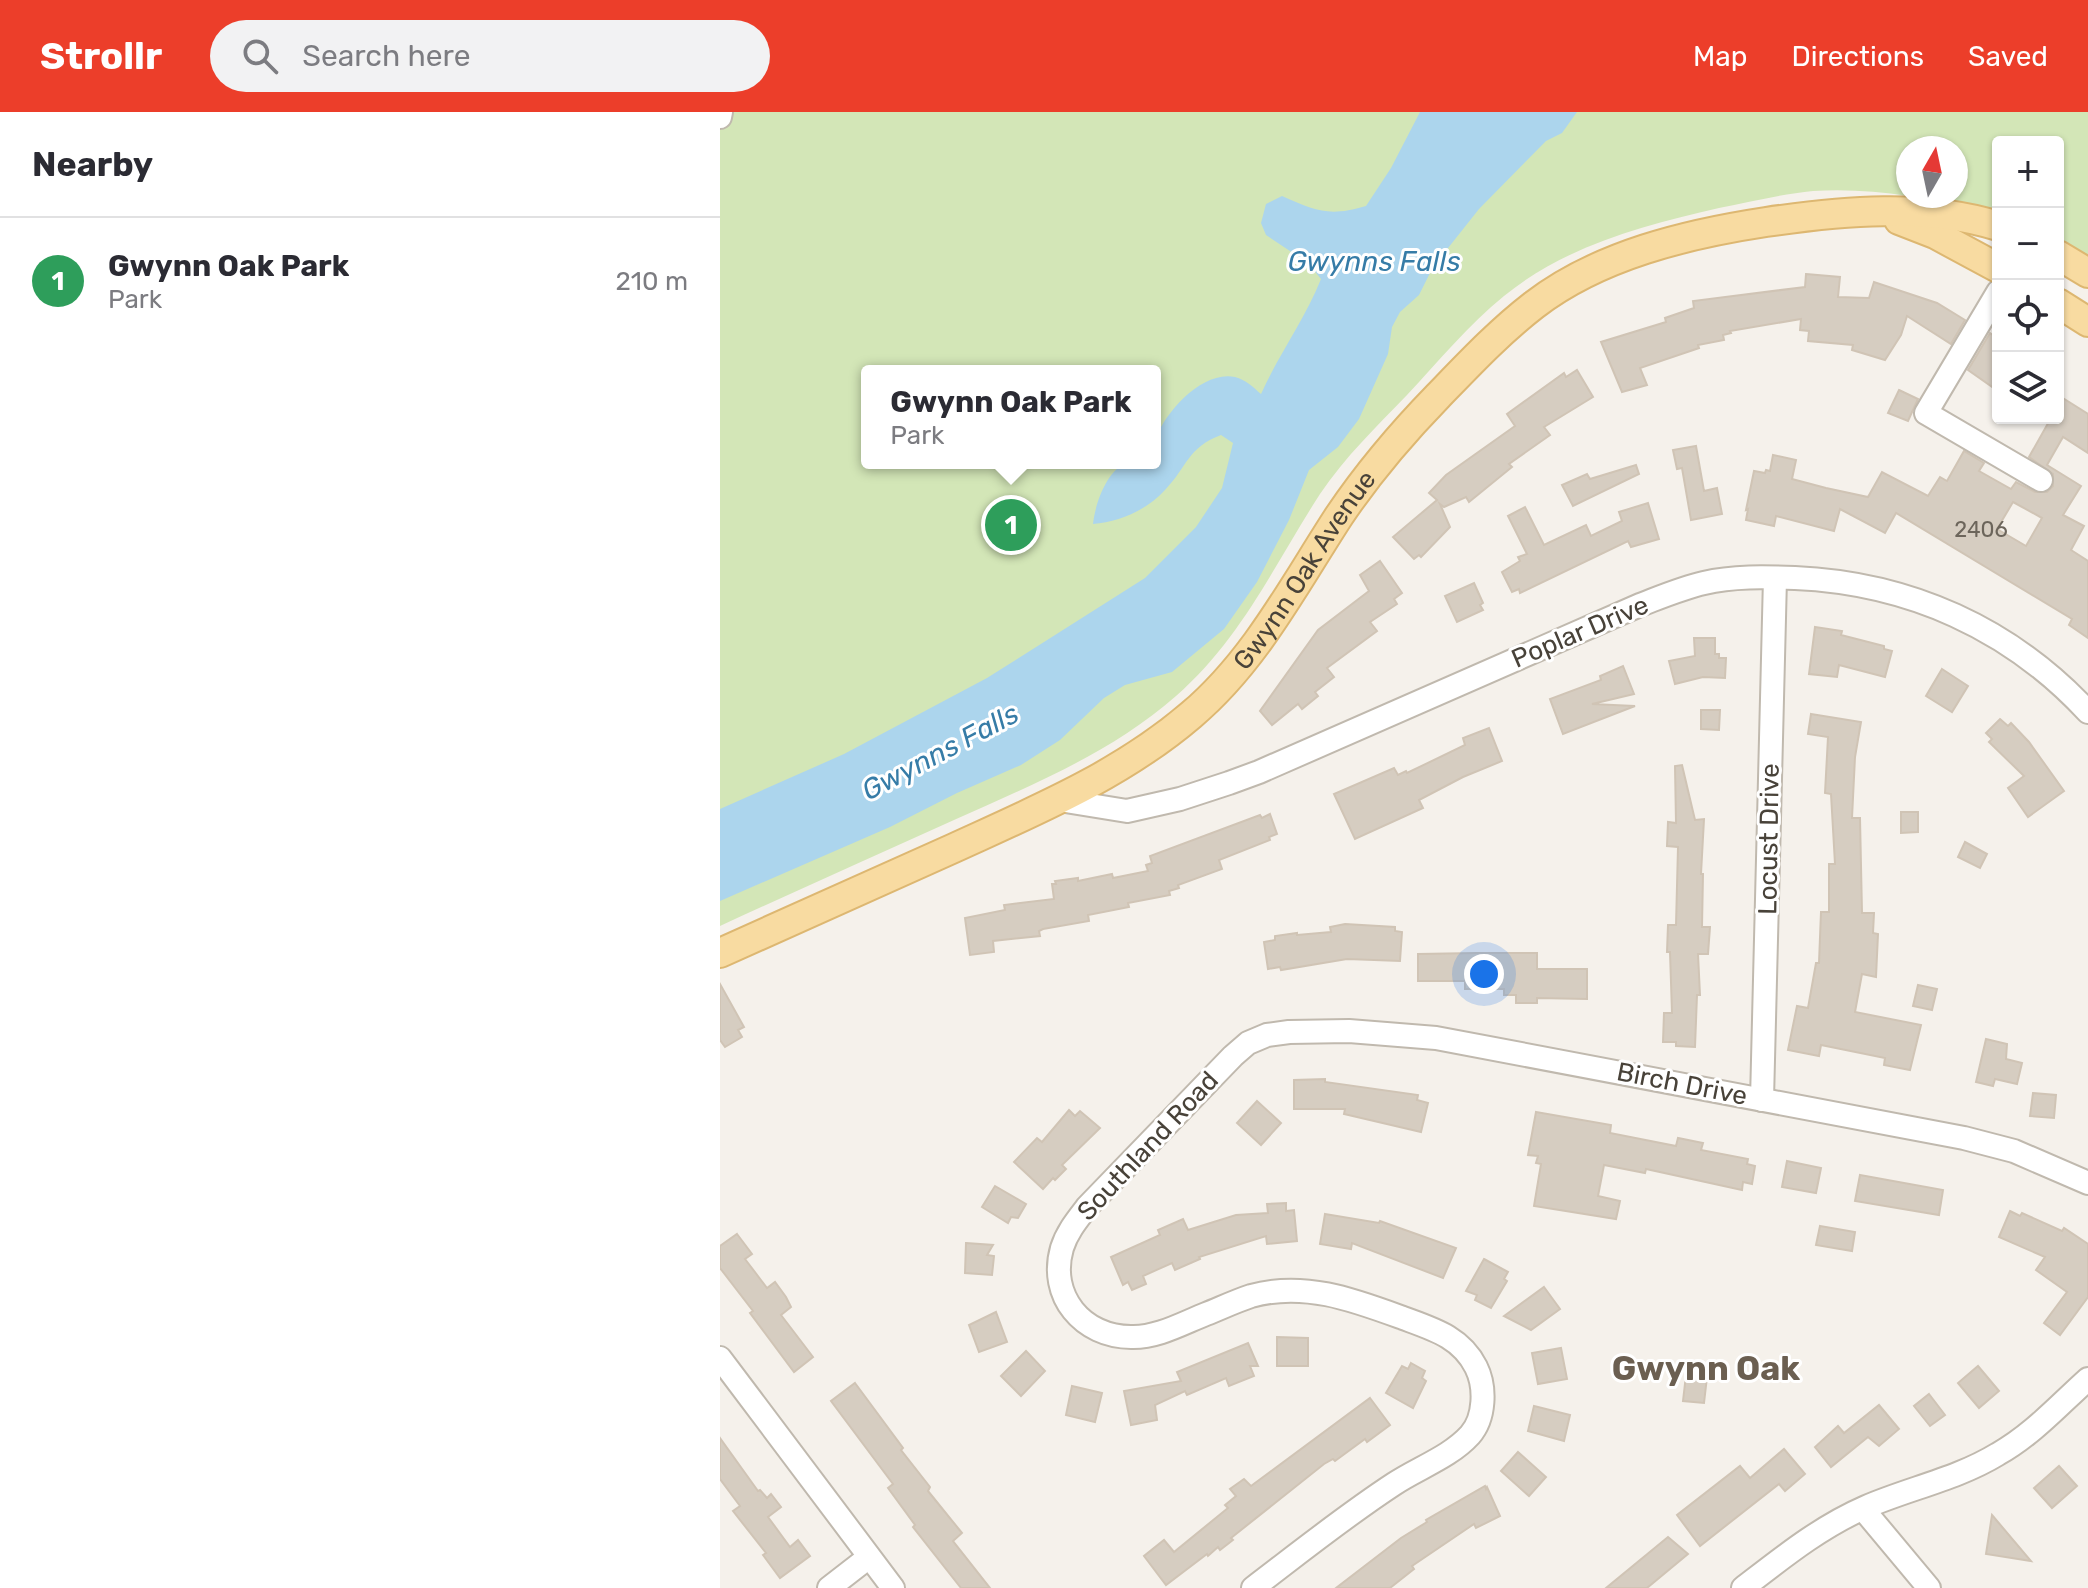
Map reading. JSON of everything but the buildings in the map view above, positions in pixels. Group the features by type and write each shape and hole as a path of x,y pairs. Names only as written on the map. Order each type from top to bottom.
{"main road":[{"name":"Gwynn Oak Avenue","path":"720,953 1059,800 1120,768 1162,739 1226,681 1259,642 1341,513 1377,464 1482,351 1536,303 1590,271 1684,238 1809,216 1879,213 1951,215 1992,225"},
{"name":"Gwynn Oak Avenue","path":"1879,213 1935,234 1992,265"},
{"path":"2064,259 2088,273"},
{"path":"2064,307 2088,322"}],"street":[{"path":"1992,302 1926,413 2041,480"},
{"name":"Poplar Drive","path":"1059,800 1127,811 1180,799 1259,772 1651,601 1705,583 1775,578 1866,585 1950,611 1989,631 2032,660 2088,712"},
{"name":"Locust Drive","path":"1762,1100 1775,578"},
{"name":"Birch Drive","path":"1267,1035 1349,1031 1436,1038 1964,1138 2014,1151 2088,1183"},
{"name":"Southland Road","path":"1253,1588 1357,1509 1459,1445 1473,1432 1483,1393 1479,1372 1469,1353 1453,1339 1435,1329 1342,1296 1267,1292 1157,1334 1135,1338 1113,1336 1091,1328 1078,1316 1065,1296 1059,1263 1063,1246 1071,1228 1087,1207 1233,1056 1248,1043 1267,1035"},
{"path":"720,1358 893,1588"},
{"path":"1743,1588 1809,1538 1863,1509 1967,1471 1999,1454 2027,1435 2088,1379"},
{"path":"1863,1509 1929,1588"},
{"path":"829,1588 869,1557"}],"green space":[{"path":"720,112 2088,112 2088,262 2064,247 2064,136 1992,136 1992,214 1968,208 1968,136 1896,136 1896,195 1813,191 1691,215 1606,240 1528,279 1478,319 1350,455 1320,494 1256,600 1199,674 1151,716 1098,751 720,926"}],"water":[{"name":"Gwynns Falls","path":"1420,112 1577,112 1562,133 1546,141 1479,209 1433,267 1419,295 1400,312 1392,327 1388,354 1359,419 1338,447 1309,470 1289,520 1257,582 1224,629 1172,672 1125,685 1104,698 1060,740 1021,765 890,827 720,901 720,809 844,754 987,678 1145,578 1196,527 1222,488 1233,443 1221,435 1194,452 1173,481 1150,503 1122,518 1093,524 1099,498 1108,479 1118,469 1161,469 1161,427 1187,395 1211,380 1223,377 1243,380 1261,394 1300,322 1321,279 1308,263 1266,235 1261,223 1266,204 1282,196 1323,211 1366,206 1391,168"}],"place":[{"name":"Gwynn Oak Park","path":"1011,525"}],"district":[{"name":"Gwynn Oak","path":"1706,1368"}]}
